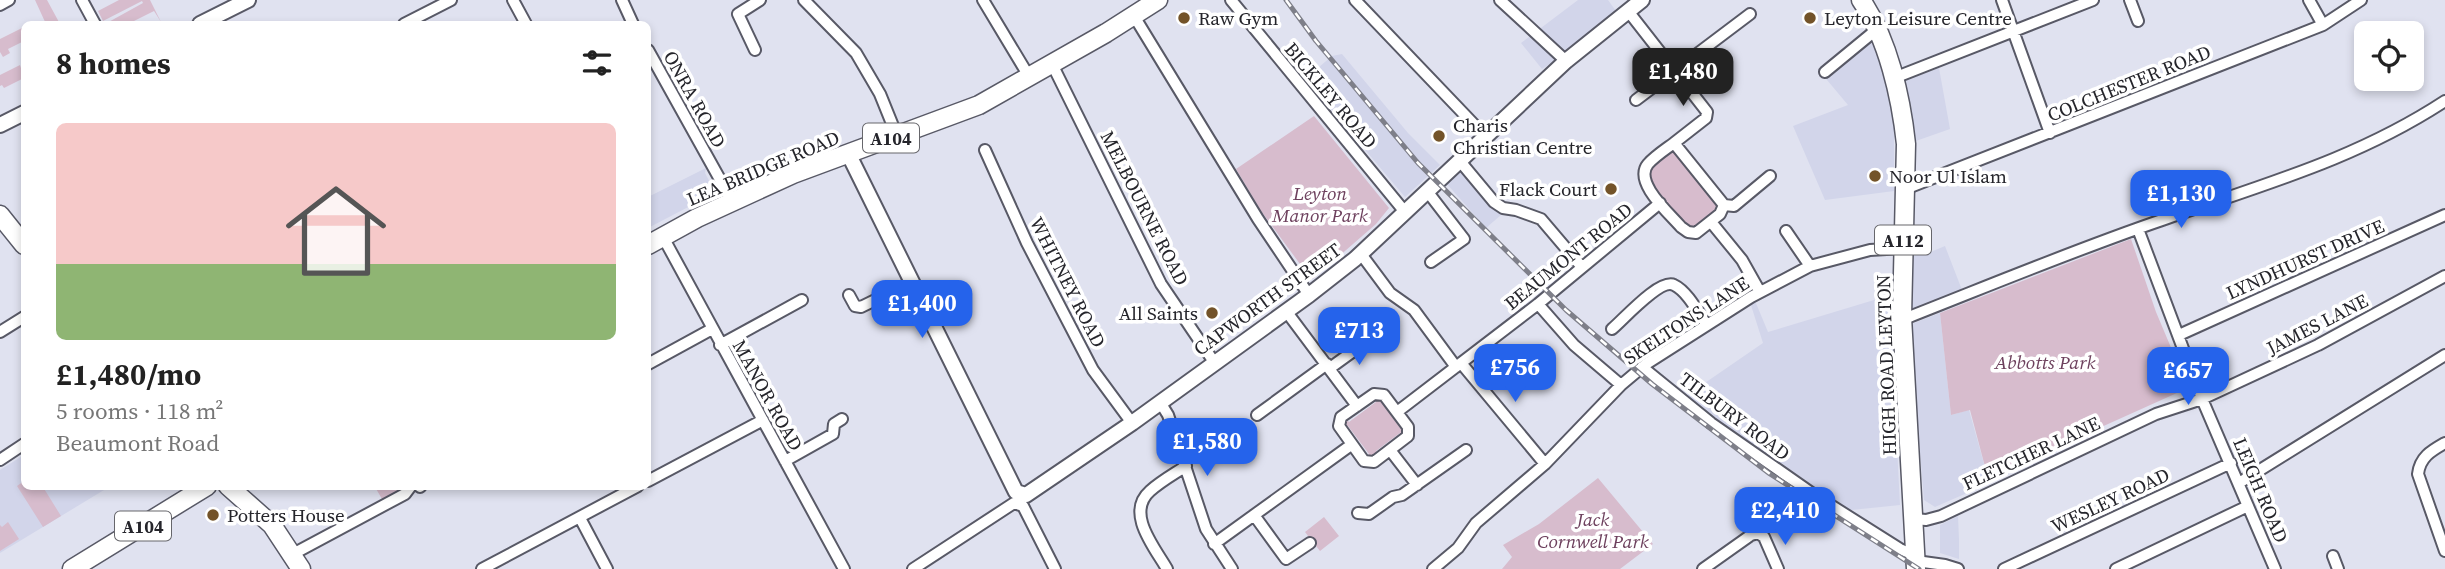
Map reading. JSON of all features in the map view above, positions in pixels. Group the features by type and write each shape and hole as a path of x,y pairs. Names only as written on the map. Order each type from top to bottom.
{"main road":[{"name":"LEA BRIDGE ROAD","path":"651,243 732,201 793,174 971,109 1030,78 1158,0"},
{"name":"HIGH ROAD LEYTON","path":"1861,0 1878,32 1894,78 1906,144 1902,317 1916,562"},
{"path":"0,215 21,234"},
{"path":"233,490 272,525 297,562"},
{"name":"A104","path":"72,569 186,491"}],"street":[{"path":"0,5 9,0"},
{"path":"82,0 93,21"},
{"path":"219,20 248,0"},
{"path":"414,21 451,0"},
{"path":"513,0 524,21"},
{"path":"755,50 738,14 760,0"},
{"path":"804,0 856,52 880,94 897,136"},
{"name":"BICKLEY ROAD","path":"1231,0 1405,212"},
{"path":"1355,0 1485,136"},
{"path":"1500,0 1566,61"},
{"name":"CAPWORTH STREET","path":"913,569 1132,423 1309,295 1361,254 1566,61 1642,0"},
{"path":"2003,0 2050,133"},
{"path":"1894,78 2093,0"},
{"path":"2130,0 2138,21"},
{"path":"2309,0 2323,25"},
{"name":"COLCHESTER ROAD","path":"1905,189 2323,25 2361,0"},
{"path":"625,1 632,21"},
{"path":"984,3 1030,78"},
{"name":"BEAUMONT ROAD","path":"1628,11 1707,112 1706,118 1648,164 1643,173 1644,183 1688,233 1696,233 1711,222"},
{"path":"1636,100 1750,14"},
{"path":"1134,16 1258,219 1309,295"},
{"path":"1825,72 1870,35 1878,32"},
{"name":"ONRA ROAD","path":"651,55 732,201"},
{"name":"MELBOURNE ROAD","path":"1052,64 1161,284 1214,362"},
{"path":"1902,317 1909,317 2138,229 2290,178 2389,134 2445,101"},
{"path":"0,125 21,114"},
{"path":"1674,143 1724,205 1734,206 1770,176"},
{"name":"WHITNEY ROAD","path":"985,150 1027,243 1093,370 1132,423"},
{"path":"848,153 1055,569"},
{"path":"1459,160 1494,202 1503,208 1541,219 1581,266"},
{"path":"1427,191 1464,239 1431,262"},
{"name":"BEAUMONT ROAD","path":"1397,412 1538,304 1660,203"},
{"path":"1724,205 1720,214 1711,222 1742,260 1760,292"},
{"name":"LYNDHURST DRIVE","path":"2179,335 2445,215"},
{"name":"LEIGH ROAD","path":"2138,229 2202,399 2276,569"},
{"path":"1786,230 1810,266"},
{"name":"MANOR ROAD","path":"651,243 712,329 844,569"},
{"name":"SKELTONS LANE","path":"1433,569 1458,548 1476,523 1545,464 1621,385 1642,367 1706,324 1810,266 1870,250 1903,248"},
{"path":"1361,254 1390,293 1414,310 1545,464"},
{"name":"JAMES LANE","path":"2202,399 2318,345 2445,276"},
{"path":"849,295 855,306 861,307 912,282"},
{"path":"1612,330 1640,303 1662,285 1669,283 1678,288 1706,324"},
{"path":"720,345 802,300"},
{"path":"1538,304 1574,345 1621,385"},
{"path":"1286,311 1357,406"},
{"path":"0,332 21,319"},
{"path":"651,362 712,329"},
{"path":"1258,415 1370,339"},
{"path":"2239,483 2445,355"},
{"name":"TILBURY ROAD","path":"1642,367 1711,422 1916,562 1958,569"},
{"path":"1374,394 1384,395 1408,427 1408,436 1374,461 1364,461 1339,426 1341,417 1357,406 1374,394"},
{"name":"FLETCHER LANE","path":"1914,519 1926,520 1941,516 2156,414 2202,399"},
{"path":"1160,402 1168,415 1206,529 1232,569"},
{"path":"785,461 833,434 834,424 842,419"},
{"path":"651,479 763,420"},
{"path":"2445,443 2428,453 2419,464 2418,474 2445,551"},
{"path":"1214,544 1351,445"},
{"path":"0,460 21,446"},
{"path":"1390,450 1416,485"},
{"path":"1358,513 1369,514 1393,496 1402,495 1466,450"},
{"name":"WESLEY ROAD","path":"2004,569 2231,463"},
{"path":"1167,569 1142,524 1141,505 1151,490 1186,466"},
{"path":"297,562 408,490"},
{"path":"482,569 631,490"},
{"path":"2116,569 2248,506"},
{"path":"1254,515 1286,559 1310,542"},
{"path":"580,517 607,569"},
{"path":"1703,569 1751,535 1758,533 1764,537 1777,569"},
{"path":"2333,556 2338,569"}],"shaded area":[{"path":"1578,0 1608,0 1621,18 1542,69 1521,43"},
{"path":"1870,35 1885,71 1894,117 1894,191 1825,200 1793,126 1848,105 1822,74"},
{"path":"1342,54 1408,133 1440,165 1405,197 1305,79 1332,56"},
{"path":"1939,68 1950,129 1913,142 1906,80"},
{"path":"706,168 705,173 717,192 651,226 651,196"},
{"path":"1461,169 1501,215 1486,228 1446,183"},
{"path":"1945,246 1962,290 1910,310 1909,256 1926,254"},
{"path":"1894,294 1893,367 1900,505 1842,511 1683,398 1763,343 1749,299 1753,296 1768,332"},
{"path":"1940,313 1951,415 1969,410 1988,478 1983,486 1935,507 1924,500 1909,325"},
{"path":"21,457 21,490 104,490 0,553 0,470"},
{"path":"1958,516 1959,559 1940,553 1940,525"}],"green space":[{"path":"35,0 47,0 58,21 45,21"},
{"path":"119,0 150,0 160,21 154,11 134,21 110,21 143,3 142,1 103,21 98,11"},
{"path":"21,28 21,42 8,49 10,53 3,57 0,52 0,39"},
{"path":"20,65 21,80 4,88 0,86 0,75"},
{"name":"Leyton Manor Park","path":"1314,116 1389,208 1376,224 1311,279 1261,211 1236,169"},
{"path":"1674,143 1724,205 1720,214 1688,232 1645,183 1648,164"},
{"name":"Abbotts Park","path":"2131,239 2156,312 2188,388 1988,478 1970,410 1951,415 1940,313"},
{"path":"1375,399 1383,399 1381,402 1401,429 1404,428 1403,436 1400,433 1376,451 1378,454 1373,458 1366,456 1369,454 1348,426 1344,426 1344,422 1349,422 1376,402"},
{"name":"Jack Cornwell Park","path":"1598,478 1653,544 1620,569 1502,569 1512,557 1503,545 1539,524"},
{"path":"21,483 21,490 45,490 61,516 43,527 17,486"},
{"path":"377,490 402,490 382,499"},
{"path":"1324,517 1339,536 1320,551 1305,532"},
{"path":"8,522 19,539 0,551 0,525 2,527"}],"railway":[{"path":"1286,0 1316,41 1418,163 1566,310 1652,384 1770,474 1919,569"}],"place":[{"name":"Raw Gym","path":"1184,18"},
{"name":"Leyton Leisure Centre","path":"1810,18"},
{"name":"Charis Christian Centre","path":"1439,136"},
{"name":"Noor Ul Islam","path":"1875,176"},
{"name":"Flack Court","path":"1611,189"},
{"name":"All Saints","path":"1212,313"},
{"name":"Potters House","path":"213,515"}]}
